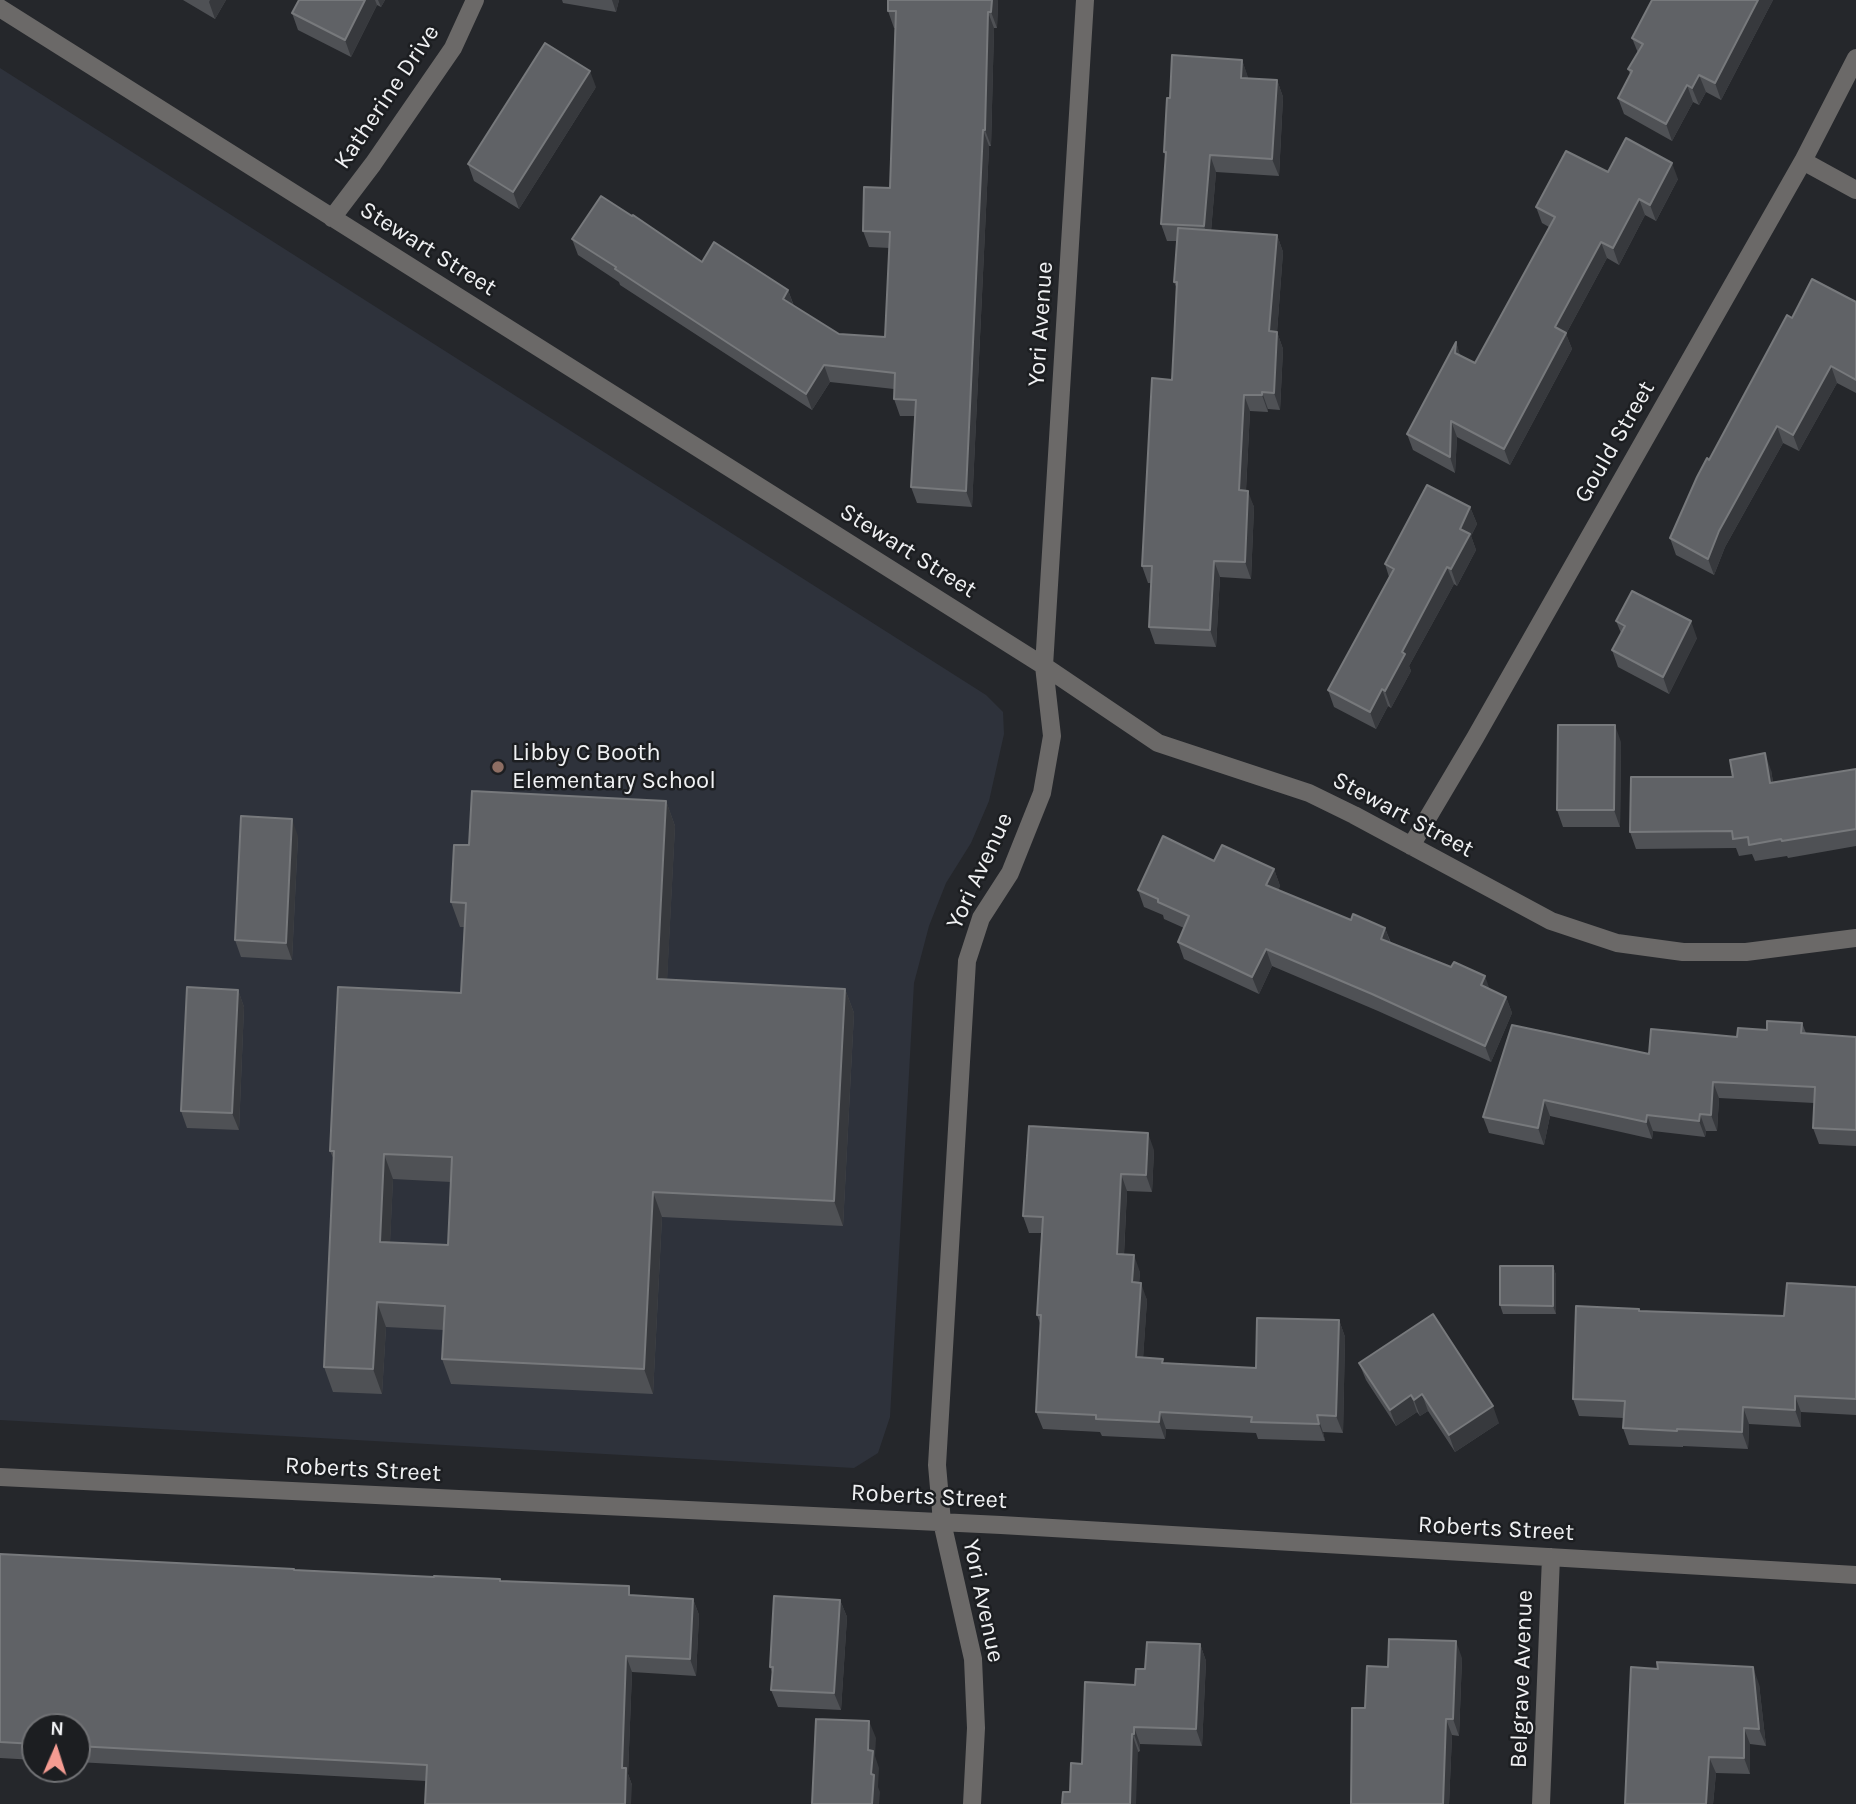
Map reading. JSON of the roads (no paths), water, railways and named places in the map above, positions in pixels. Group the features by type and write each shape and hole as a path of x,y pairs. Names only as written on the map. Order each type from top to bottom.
{"street":[{"name":"Katherine Drive","path":"332,218 453,48 475,0"},
{"name":"Yori Avenue","path":"972,1804 976,1728 973,1659 942,1522 937,1465 967,961 981,918 1010,873 1042,793 1052,736 1044,666 1085,0"},
{"name":"Stewart Street","path":"0,8 1044,666 1158,743 1309,793 1551,921 1617,943 1683,952 1746,952 1856,938"},
{"name":"Gould Street","path":"1411,846 1803,161 1856,58"},
{"path":"1803,161 1856,190"},
{"name":"Roberts Street","path":"0,1477 942,1522 1856,1575"},
{"name":"Belgrave Avenue","path":"1541,1804 1551,1557"}],"place":[{"name":"Libby C Booth Elementary School","path":"498,767"}]}
